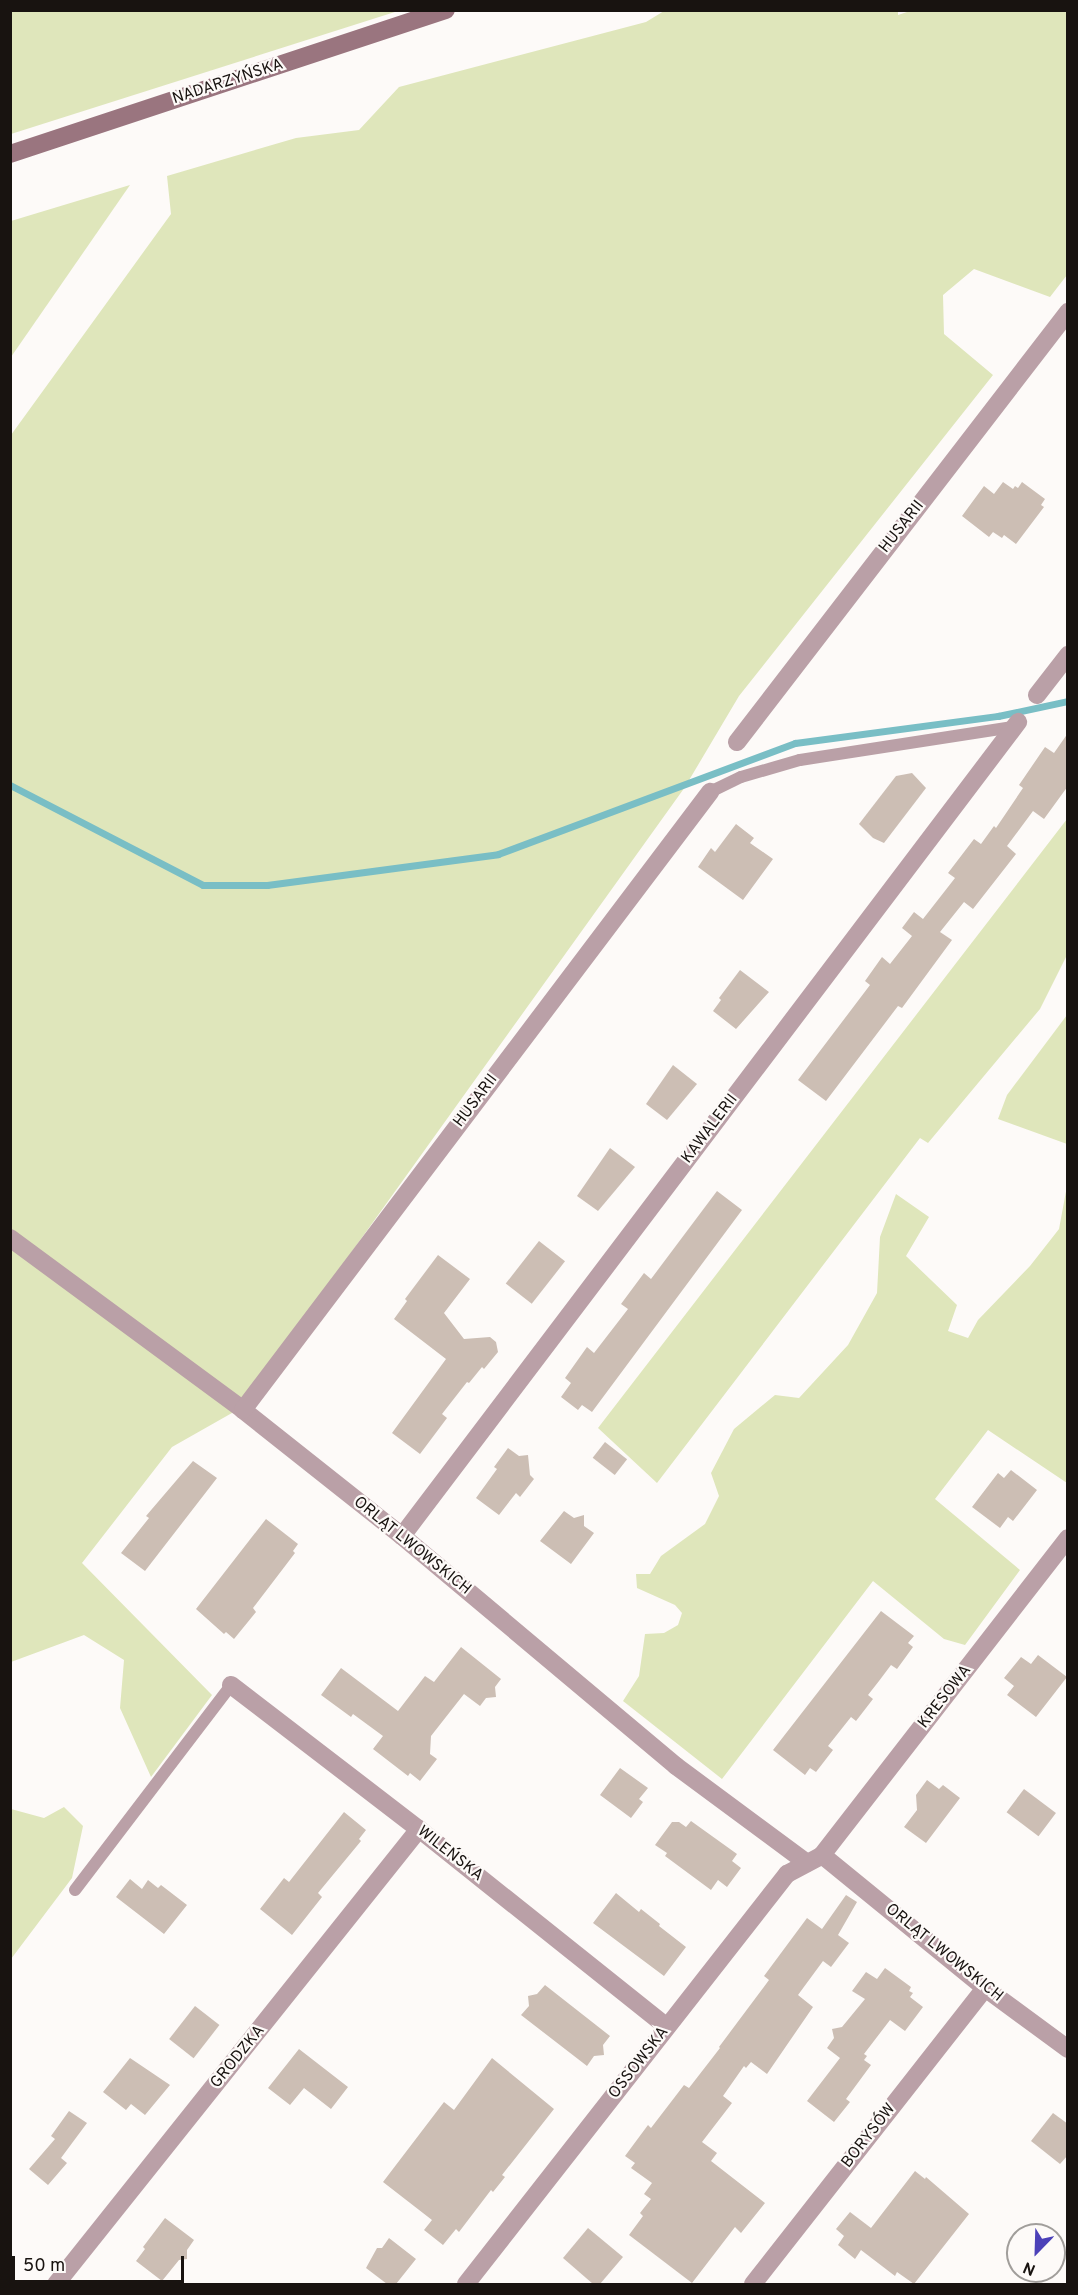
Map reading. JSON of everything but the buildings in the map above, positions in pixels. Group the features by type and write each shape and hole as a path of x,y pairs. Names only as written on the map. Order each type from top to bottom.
{"main road":[{"name":"NADARZYŃSKA","path":"10,154 446,10"}],"street":[{"name":"HUSARII","path":"737,742 1068,312"},
{"path":"1037,695 1068,655"},
{"name":"KAWALERII","path":"402,1536 1016,725"},
{"name":"HUSARII","path":"243,1410 710,792"},
{"name":"ORLĄT LWOWSKICH","path":"10,1238 243,1410 402,1536 676,1766 815,1859 1068,2049"},
{"name":"KRESOWA","path":"815,1859 1068,1538"},
{"name":"WILEŃSKA","path":"231,1685 419,1829 668,2027"},
{"name":"GRODZKA","path":"56,2284 419,1829"},
{"name":"OSSOWSKA","path":"466,2284 787,1874 815,1859"},
{"name":"BORYSÓW","path":"753,2284 985,1988"}],"lane":[{"path":"710,792 741,777 800,760 1016,725"},
{"path":"75,1890 231,1685"}],"green space":[{"path":"11,10 398,10 398,11 11,134"},
{"path":"913,10 1067,11 1067,275 1050,297 974,269 943,295 944,334 993,375 739,696 685,787 239,1409 172,1447 82,1563 212,1695 151,1777 120,1708 124,1660 84,1635 11,1662 11,435 171,214 167,176 296,138 359,130 399,87 646,22 664,11 898,11 898,15"},
{"path":"130,185 11,357 11,221"},
{"path":"1067,819 1067,955 1040,1009 928,1143 920,1138 657,1483 598,1428"},
{"path":"1067,1015 1067,1144 998,1119 1007,1095"},
{"path":"1067,1186 1067,1483 988,1430 935,1499 1020,1570 965,1645 944,1639 873,1581 722,1779 623,1701 639,1676 645,1634 664,1633 678,1625 682,1613 675,1605 637,1588 636,1574 650,1574 661,1556 705,1524 719,1496 711,1473 734,1429 775,1395 799,1398 848,1345 877,1293 880,1237 896,1194 929,1217 906,1256 957,1305 948,1331 968,1338 978,1320 1030,1266 1059,1229"},
{"path":"64,1807 83,1826 72,1878 11,1959 11,1809 44,1818"}],"waterway":[{"path":"10,785 203,885 267,885 498,854 795,743 998,716 1068,701"}]}
